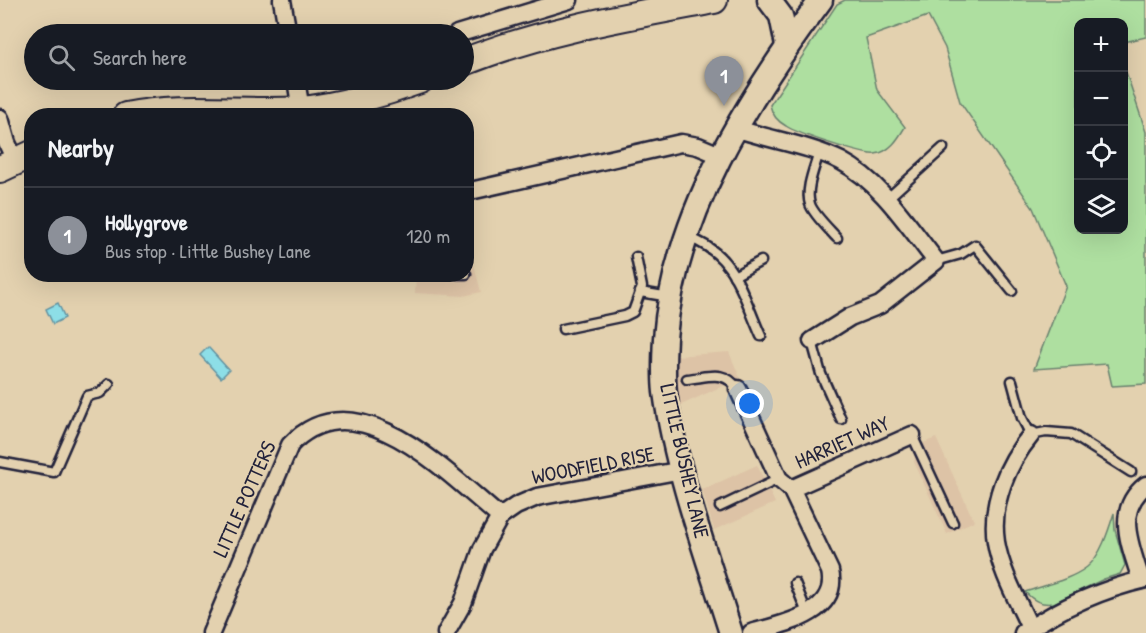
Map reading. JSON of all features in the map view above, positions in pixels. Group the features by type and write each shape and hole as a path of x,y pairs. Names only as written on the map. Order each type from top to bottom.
{"main road":[{"path":"474,59 619,8 714,0"},
{"path":"321,108 390,90"}],"street":[{"path":"282,0 286,24"},
{"path":"474,29 569,0"},
{"path":"769,0 781,16 787,45"},
{"name":"LITTLE BUSHEY LANE","path":"731,633 682,470 665,391 664,360 670,297 675,269 687,236 735,128 787,45 821,0"},
{"path":"303,90 308,108"},
{"path":"0,118 7,143 16,162"},
{"path":"735,128 819,152 842,162 864,176 936,261 880,305 850,317 812,340"},
{"path":"474,190 681,143 698,146 722,156"},
{"name":"HARRIET WAY","path":"738,389 830,572 832,581 829,596 816,610 751,633"},
{"name":"LITTLE POTTERS","path":"211,633 290,445 309,430 323,423 352,420 379,428 431,460 500,517"},
{"name":"HARRIET WAY","path":"785,484 912,435"},
{"path":"1031,435 1020,448 1008,472 997,500 995,520 996,543 1027,631 1063,610 1110,589 1143,579 1126,527 1130,502 1146,485"},
{"name":"WOODFIELD RISE","path":"500,517 516,506 537,497 682,470"},
{"path":"446,633 463,603 482,549 500,517"}],"lane":[{"path":"886,200 943,148"},
{"path":"819,152 811,181 810,206 837,238"},
{"path":"687,236 716,251 729,265 761,336"},
{"path":"936,261 961,254 975,246 1012,291"},
{"path":"563,329 625,316 633,312 642,287 636,257"},
{"path":"734,276 761,261"},
{"path":"640,292 670,297"},
{"path":"812,340 821,374 841,419"},
{"path":"687,379 722,375 733,381 738,389"},
{"path":"1012,381 1022,418 1031,435 1046,432 1071,434 1131,472"},
{"path":"0,462 54,472 87,396 100,393 109,384"},
{"path":"912,435 953,523"},
{"path":"720,507 785,484"},
{"path":"795,583 807,613"}],"shaded area":[{"path":"474,264 481,292 463,296 415,293 416,282 474,282"},
{"path":"729,352 740,378 679,406 676,356"},
{"path":"936,438 974,521 947,534 914,462 915,456 911,448"},
{"path":"757,465 775,503 714,530 702,490"}],"green space":[{"path":"845,0 1146,0 1146,37 1128,41 1128,18 1074,18 1074,234 1128,234 1128,78 1146,132 1146,384 1112,386 1107,364 1034,369 1066,286 1033,208 960,102 945,48 928,16 866,38 877,90 905,127 885,151 869,154 845,148 792,129 775,117 770,105 837,4"},
{"path":"1114,513 1115,530 1125,565 1120,574 1104,579 1054,603 1038,602 1025,592 1065,579 1087,567 1100,549"}],"water":[{"path":"58,303 65,318 53,324 46,309"},
{"path":"208,347 229,370 221,378 200,355"}],"place":[{"name":"Hollygrove","path":"724,106"}]}
